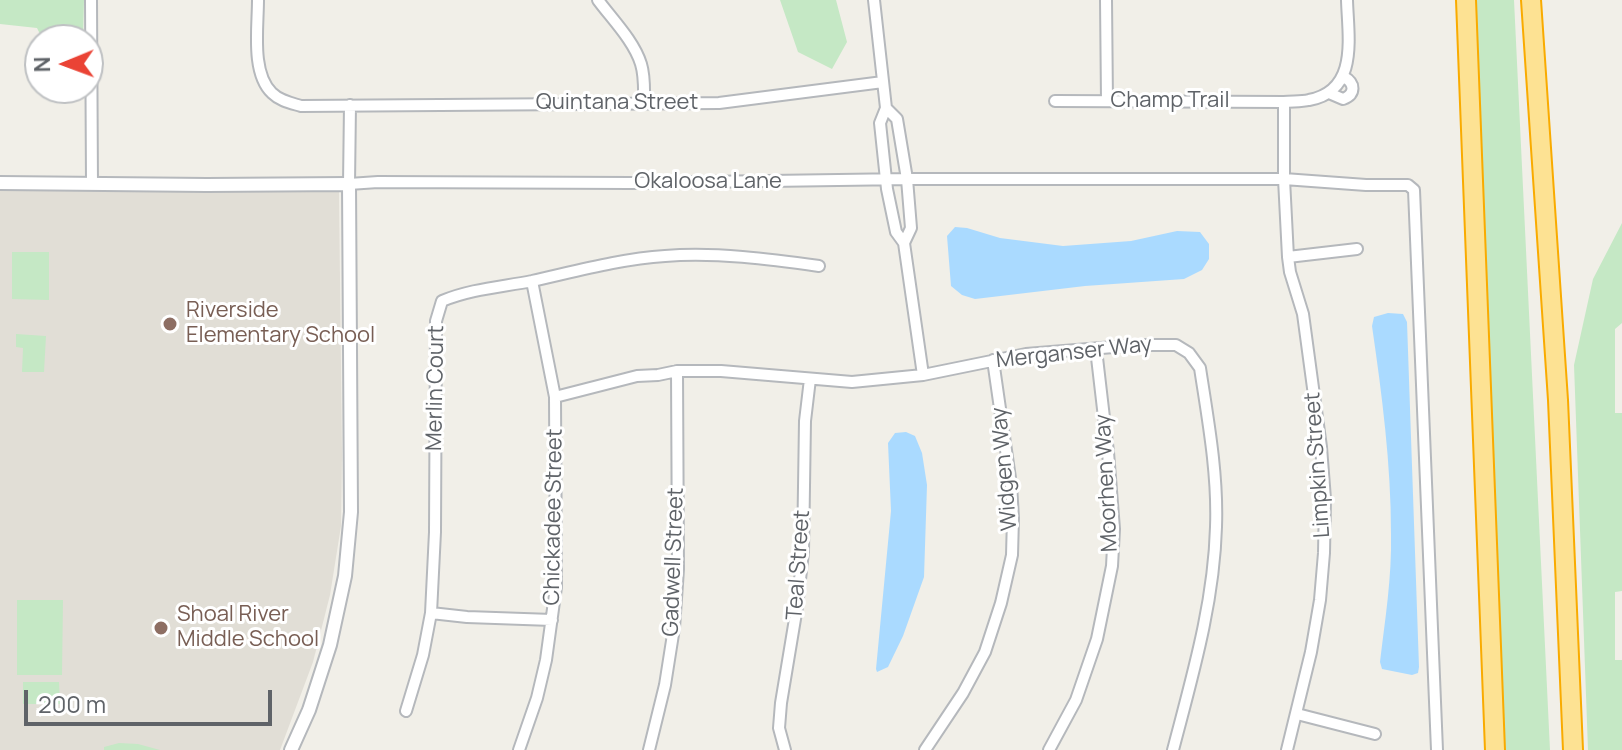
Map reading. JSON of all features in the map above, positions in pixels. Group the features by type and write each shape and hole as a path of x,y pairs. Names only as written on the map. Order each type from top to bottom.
{"highway":[{"path":"1466,0 1495,750"},
{"path":"1531,0 1558,400 1573,750"}],"street":[{"path":"91,0 92,184"},
{"name":"Quintana Street","path":"258,0 258,67 264,82 273,94 301,106 719,103 883,82"},
{"path":"598,0 634,48 641,64 644,103"},
{"path":"874,0 886,108 880,123 892,220 904,243 923,375"},
{"path":"1106,0 1107,101"},
{"path":"1329,93 1344,77 1348,62 1347,0"},
{"name":"Champ Trail","path":"1055,101 1284,102 1308,100 1329,93 1343,99 1353,91 1349,79 1344,77"},
{"name":"Limpkin Street","path":"1284,102 1288,257 1303,314 1325,499 1320,600 1287,750"},
{"path":"291,750 309,710 330,645 345,576 351,512 350,105"},
{"path":"886,108 897,119 907,179 911,228 904,243"},
{"name":"Okaloosa Lane","path":"0,183 1284,179 1408,185 1414,190 1437,750"},
{"path":"1288,257 1357,249"},
{"name":"Merlin Court","path":"406,711 423,655 431,613 435,532 436,321 442,301 461,293 617,262 668,256 754,257 819,266"},
{"name":"Chickadee Street","path":"519,750 546,660 556,587 555,397 532,281"},
{"name":"Merganser Way","path":"555,397 637,376 677,371 721,371 852,382 923,375 1055,351 1176,345 1189,353 1200,368 1215,486 1214,557 1208,607 1173,750"},
{"name":"Moorhen Way","path":"1049,750 1076,700 1097,639 1112,566 1114,529 1096,349"},
{"name":"Widgen Way","path":"925,750 963,693 985,652 1012,555 1011,485 993,360"},
{"name":"Gadwell Street","path":"649,750 665,685 674,628 678,569 677,371"},
{"name":"Teal Street","path":"785,750 779,728 803,552 805,421 810,379"},
{"path":"431,613 552,620"},
{"path":"1297,714 1375,734"}],"shaded area":[{"path":"0,190 339,192 341,526 330,595 313,662 280,750 0,750"}],"green space":[{"path":"0,0 84,0 83,24 24,24 24,27 0,24"},
{"path":"780,0 836,0 847,42 832,69 798,52"},
{"path":"1476,0 1514,0 1550,750 1504,750"},
{"path":"1622,223 1622,323 1615,329 1615,413 1622,413 1622,591 1615,592 1615,660 1622,660 1622,750 1588,750 1574,365 1593,279"},
{"path":"12,252 49,252 49,300 12,299"},
{"path":"16,334 46,336 44,372 22,372 23,348 16,347"},
{"path":"17,600 63,600 62,675 17,675"},
{"path":"23,682 59,682 60,704 23,704"},
{"path":"119,743 160,750 104,750 104,747"}],"water":[{"path":"955,227 1000,238 1063,246 1131,241 1177,231 1200,232 1209,244 1209,259 1202,270 1184,279 1085,286 975,299 962,295 951,286 947,236"},
{"path":"1388,313 1403,314 1407,322 1419,667 1418,673 1412,675 1382,669 1380,662 1388,598 1391,508 1372,326 1374,317"},
{"path":"906,432 915,436 922,453 927,485 924,577 903,636 888,667 877,672 891,511 888,443 895,433"}],"place":[{"name":"Riverside Elementary School","path":"170,324"},
{"name":"Shoal River Middle School","path":"161,628"}]}
